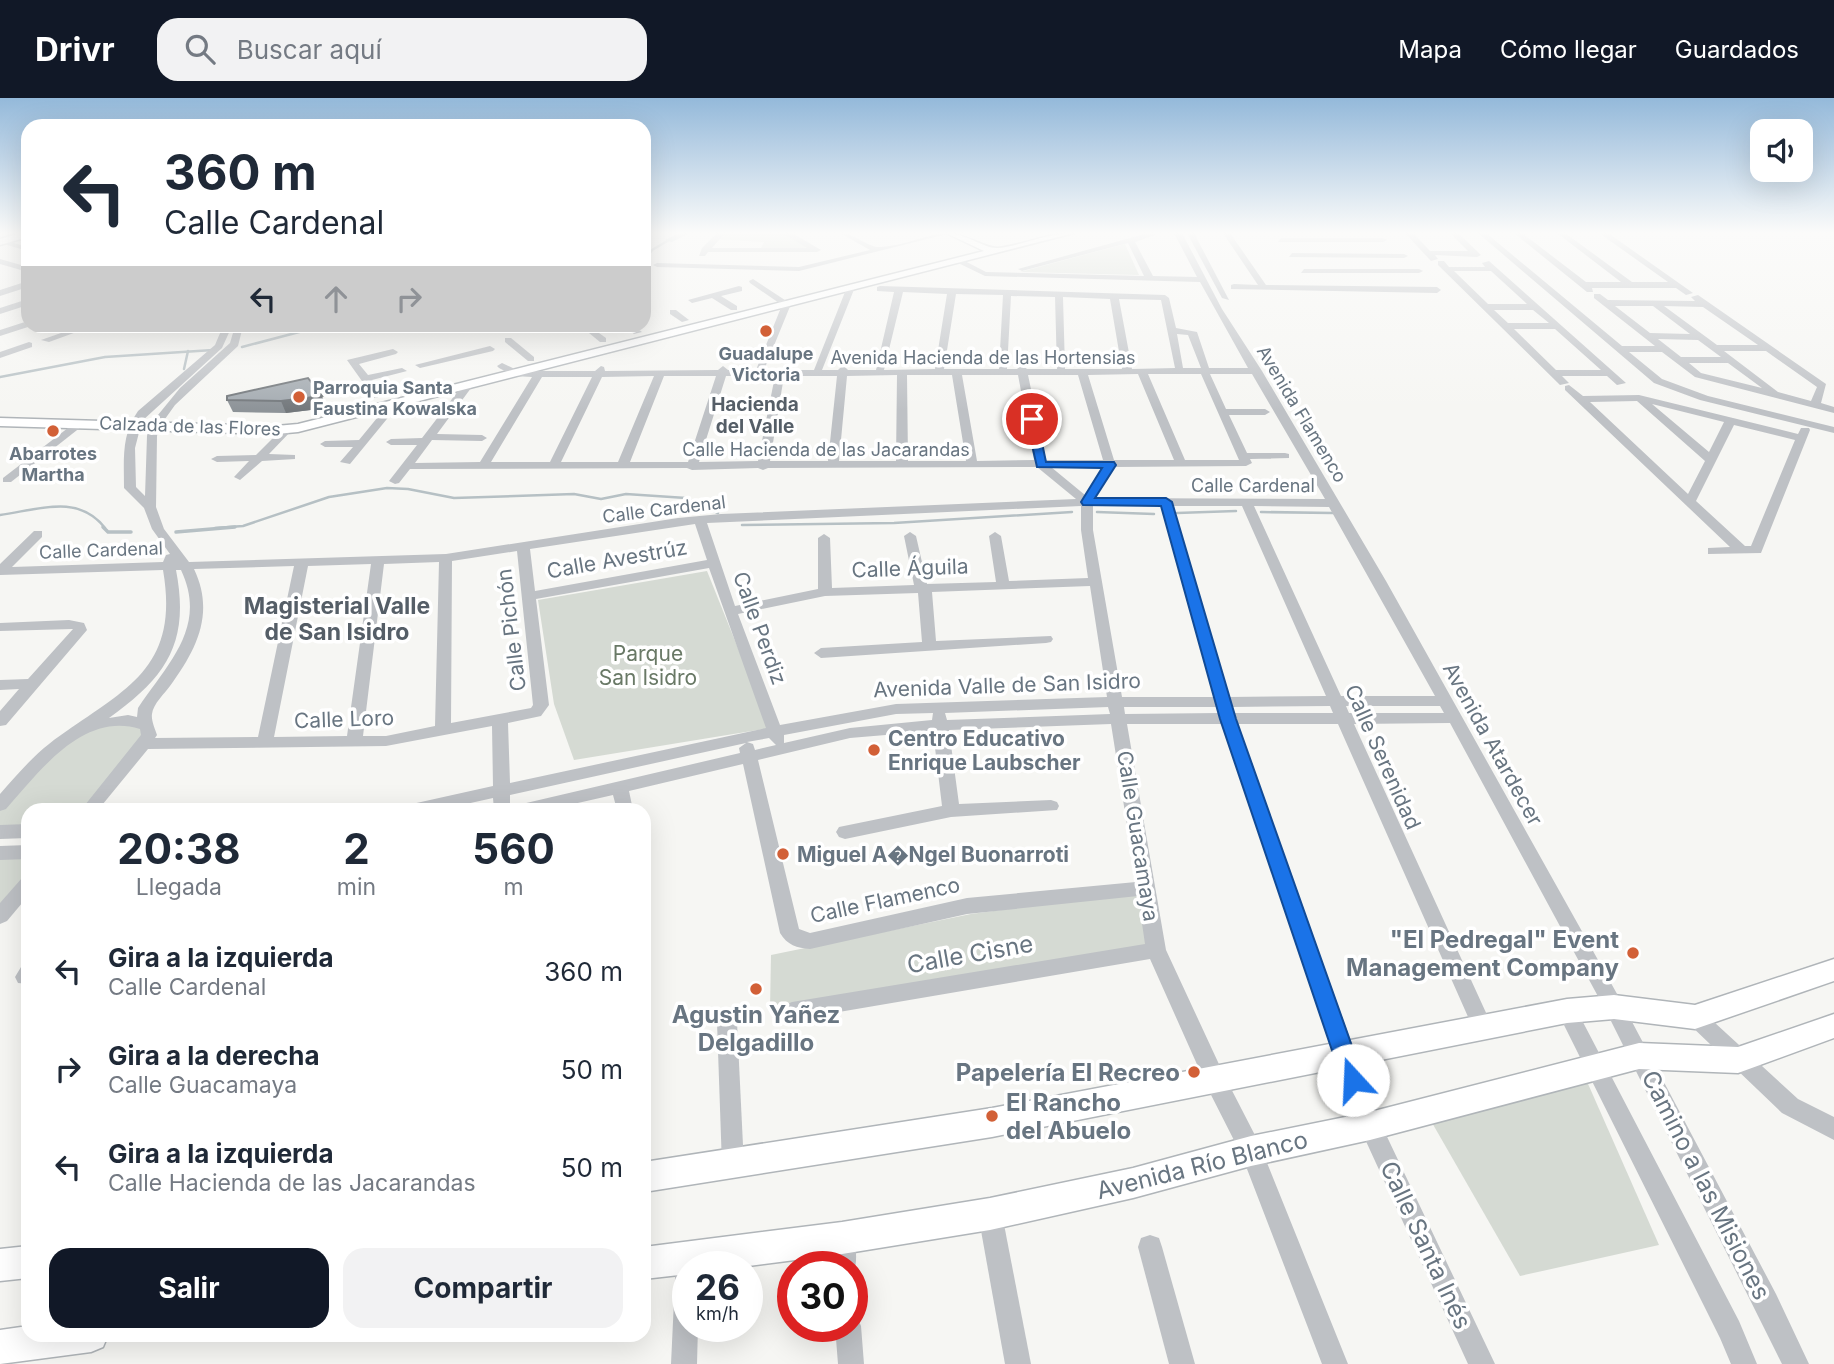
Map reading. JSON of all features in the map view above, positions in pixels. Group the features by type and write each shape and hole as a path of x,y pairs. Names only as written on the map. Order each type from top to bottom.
{"street":[{"path":"692,300 726,292"},
{"path":"760,369 783,300 770,292"},
{"name":"Calzada de las Flores","path":"0,422 132,425 159,419 284,417 594,353 818,292"},
{"path":"818,368 854,292"},
{"path":"880,368 898,292"},
{"path":"939,370 952,292"},
{"path":"956,292 1166,298 1179,367"},
{"name":"Avenida Flamenco","path":"1210,292 1334,503"},
{"path":"1223,292 1226,298"},
{"path":"1470,292 1742,551"},
{"path":"1518,292 1712,460"},
{"path":"1551,292 1658,381 1834,430"},
{"path":"1564,292 1676,381 1717,398 1834,424"},
{"path":"1592,292 1677,360 1706,378 1834,410"},
{"path":"1688,292 1822,386 1815,405"},
{"path":"1003,368 1007,293"},
{"path":"714,295 734,308"},
{"path":"1059,295 1061,367"},
{"path":"1114,297 1127,369"},
{"name":"Calzada de las Flores","path":"651,326 783,300"},
{"path":"1606,303 1706,304"},
{"path":"0,311 21,304"},
{"path":"1656,304 1781,397"},
{"path":"1486,307 1535,307"},
{"path":"673,312 685,320"},
{"path":"1547,318 1596,318"},
{"path":"2,331 21,326"},
{"path":"1506,326 1557,326"},
{"path":"1172,331 1192,332 1204,369 1245,460"},
{"path":"46,340 67,333"},
{"path":"0,805 42,759 136,689 168,642 174,610 171,559 150,507 130,488 129,435 132,425 142,413 219,346 224,333"},
{"path":"150,507 154,485 152,435 159,419 235,344 237,333"},
{"path":"595,333 603,341"},
{"name":"Calzada de las Flores","path":"0,410 142,413 159,419 287,430 470,384 531,359 603,341 623,333"},
{"path":"1648,336 1700,337"},
{"path":"508,340 531,359"},
{"path":"0,355 29,345"},
{"path":"1714,348 1768,348"},
{"path":"420,365 449,354 490,349"},
{"path":"1617,349 1663,349"},
{"path":"377,396 353,361 393,352"},
{"path":"553,467 599,372 589,363 589,358 594,353"},
{"path":"449,354 461,366"},
{"path":"206,358 220,358"},
{"path":"1677,360 1732,360"},
{"name":"Avenida Hacienda de las Hortensias","path":"512,368 539,374 722,371 780,373 880,368 957,373 1061,367 1142,372 1256,369"},
{"name":"Avenida Hacienda de las Hortensias","path":"512,368 660,374 818,368 902,373 1003,368 1082,372 1179,367 1204,369"},
{"path":"1022,370 1041,465 1087,502 1110,465 1082,372"},
{"path":"365,379 402,371"},
{"path":"692,467 722,371"},
{"path":"833,466 843,371"},
{"path":"1142,372 1181,464"},
{"path":"762,467 780,373"},
{"path":"902,373 902,466"},
{"path":"957,373 972,465"},
{"path":"1554,373 1610,373"},
{"path":"483,467 539,374"},
{"path":"622,467 660,374"},
{"path":"396,481 470,384"},
{"path":"1581,399 1639,398 1804,433 1756,550 1713,551"},
{"path":"1708,414 1717,398"},
{"path":"346,462 395,403"},
{"path":"1223,412 1265,412"},
{"path":"1690,502 1731,419"},
{"path":"8,480 81,423"},
{"path":"240,477 287,430"},
{"path":"391,442 482,438"},
{"path":"325,444 364,443"},
{"name":"Calle Hacienda de las Jacarandas","path":"407,466 1110,465 1181,464 1285,456"},
{"path":"217,459 291,457"},
{"name":"Calle Cardenal","path":"185,565 446,558 700,520 1087,502 1334,503"},
{"name":"Calle Guacamaya","path":"1087,502 1087,530 1094,582 1156,950 1216,1082 1251,1151 1335,1364"},
{"name":"Calle Santa Inés","path":"1166,502 1228,719 1344,1057 1370,1126 1482,1364"},
{"name":"Calle Serenidad","path":"1246,502 1483,1028"},
{"name":"Avenida Atardecer","path":"1334,503 1456,718 1614,1007"},
{"name":"Calle Perdiz","path":"700,520 781,749"},
{"path":"0,571 38,534"},
{"path":"910,536 926,594 929,645"},
{"path":"995,536 1003,585"},
{"path":"824,538 825,592"},
{"name":"Calle Pichón","path":"523,547 541,709"},
{"path":"443,730 446,558"},
{"path":"95,803 144,744 149,735 144,715 146,708 170,676 194,629 197,596 185,565 171,559"},
{"name":"Calle Cardenal","path":"0,571 171,559"},
{"path":"354,742 377,560"},
{"path":"265,743 302,562"},
{"name":"Calle Avestrúz","path":"527,596 714,563"},
{"name":"Calle Águila","path":"730,611 825,592 1094,582"},
{"path":"0,627 79,626 80,630 0,721"},
{"path":"821,653 1045,639"},
{"path":"0,685 33,684"},
{"name":"Avenida Valle de San Isidro","path":"551,803 620,786 746,748 775,731 871,712 939,716 1117,710 1223,701 1446,701"},
{"name":"Calle Loro","path":"144,744 386,741 541,709"},
{"name":"Avenida Valle de San Isidro","path":"1117,710 1228,719 1456,718"},
{"path":"939,716 951,811"},
{"name":"Avenida Valle de San Isidro","path":"445,803 746,748 781,749 939,716"},
{"name":"Calle Pichón","path":"500,719 502,803"},
{"path":"81,730 118,720 147,726"},
{"name":"Calle Flamenco","path":"746,748 790,933 799,940 810,941 967,906 1147,888"},
{"path":"620,786 624,803"},
{"path":"845,832 951,811 1051,806"},
{"path":"0,832 21,831"},
{"path":"0,853 21,852"},
{"path":"0,916 21,891"},
{"name":"Calle Cisne","path":"792,1011 1156,950"},
{"path":"651,1176 733,1166 1216,1082 1567,1011 1614,1007 1695,1017 1834,970"},
{"name":"Camino a las Misiones","path":"1614,1007 1796,1364"},
{"name":"Camino a las Misiones","path":"1567,1011 1730,1329 1744,1364"},
{"path":"1695,1017 1738,1060 1790,1105 1834,1129"},
{"path":"727,1022 733,1166"},
{"name":"Avenida Río Blanco","path":"847,1251 1251,1151 1370,1126 1595,1066 1639,1056 1738,1060 1834,1026"},
{"path":"990,1214 1018,1364"},
{"path":"1150,1247 1182,1364"},
{"name":"Avenida Río Blanco","path":"651,1263 672,1260"},
{"path":"0,1265 21,1263"},
{"path":"0,1347 38,1342"},
{"path":"684,1364 685,1342"},
{"path":"849,1342 851,1364"}],"green space":[{"name":"Parque San Isidro","path":"707,571 770,728 574,760 554,704 538,600"},
{"path":"136,722 148,736 94,803 21,803 21,829 0,830 0,806 43,759 94,726"},
{"path":"21,855 21,889 0,914 0,856"},
{"path":"1139,892 1149,945 770,1009 771,955 971,914"},
{"path":"1585,1077 1659,1245 1520,1276 1427,1114"}],"building":[{"path":"308,378 322,396 281,401 227,400 227,396"}],"waterway":[{"path":"242,347 295,333"},
{"path":"188,352 213,350"},
{"path":"0,377 105,357 188,352"},
{"path":"184,369 188,352"},
{"path":"215,528 243,526 329,497 387,488 408,489 454,498 574,494 601,499 626,494 686,498 718,513"},
{"path":"0,515 56,506 70,507 94,517 105,528"},
{"path":"1177,513 1236,511"},
{"path":"742,525 894,523 1072,512"},
{"path":"1097,512 1154,514"},
{"path":"1261,512 1333,513"},
{"path":"103,527 108,532 131,532"},
{"path":"176,532 235,527"}],"place":[{"name":"Guadalupe Victoria","path":"766,331"},
{"name":"Parroquia Santa Faustina Kowalska","path":"299,397"},
{"name":"Abarrotes Martha","path":"53,431"},
{"name":"Centro Educativo Enrique Laubscher","path":"874,750"},
{"name":"Miguel A�Ngel Buonarroti","path":"783,854"},
{"name":"\"El Pedregal\" Event Management Company","path":"1633,953"},
{"name":"Agustin Yañez Delgadillo","path":"756,989"},
{"name":"Papelería El Recreo","path":"1194,1072"},
{"name":"El Rancho del Abuelo","path":"992,1116"}],"district":[{"name":"Hacienda del Valle","path":"755,415"},
{"name":"Magisterial Valle de San Isidro","path":"337,619"}],"route":[{"path":"1032,419 1041,465 1110,465 1087,502 1166,502 1228,719 1353,1080"}]}
